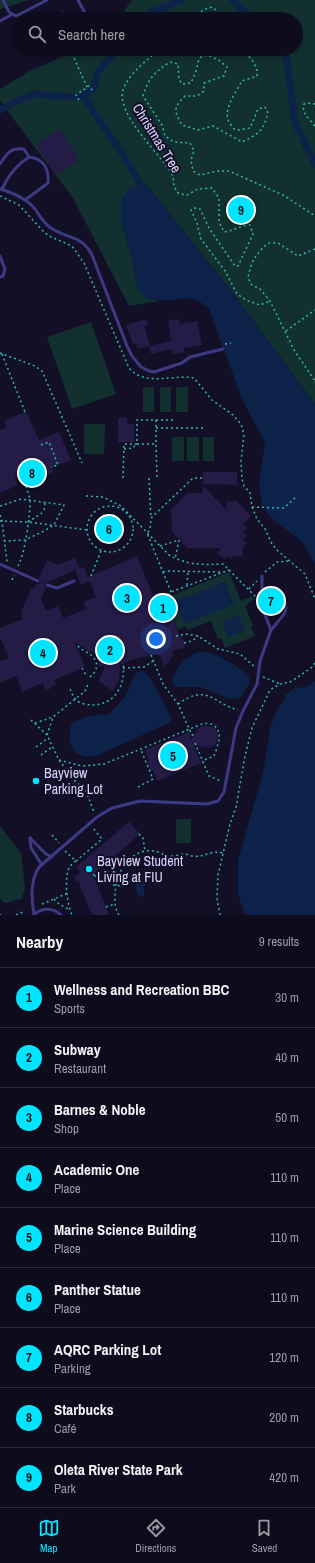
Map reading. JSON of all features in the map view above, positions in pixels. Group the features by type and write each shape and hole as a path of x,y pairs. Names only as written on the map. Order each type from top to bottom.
{"lane":[{"path":"0,21 11,15 2,0"},
{"path":"24,12 47,0"},
{"path":"78,0 84,12"},
{"path":"0,164 8,153 16,148 24,149 30,157 38,158 46,167 49,175 48,183 25,200"},
{"path":"30,157 8,175 1,189 17,195 25,200 52,229 78,239 89,248 127,346 132,356 141,367 154,372 182,363 190,357 223,350"},
{"path":"0,256 5,269 3,276 0,277"},
{"path":"0,564 38,581"},
{"path":"262,576 262,593 259,600 270,630"},
{"path":"47,585 57,588 74,581"},
{"path":"33,915 32,902 34,878 36,873 42,865 97,818 112,808 140,801 207,804 213,803 221,798 227,783 234,738 243,711 255,689 259,675 260,661 270,630 285,612 282,598 276,592 269,590 262,593"},
{"path":"42,865 31,848 30,838 46,854 52,857"},
{"path":"30,915 49,908 55,910 61,915"}],"path":[{"path":"201,12 212,7 217,12"},
{"path":"73,56 87,87 89,86 93,91"},
{"name":"Christmas Tree","path":"152,56 136,69 123,90 122,99 127,112 172,175 173,187 179,194 187,195 198,189 212,188 219,198 219,222 224,232 233,231 243,225 250,225 253,234 238,266 235,266 209,228 200,209 195,208 191,210 197,223 201,239 225,271 237,294 246,300 260,305 270,302"},
{"name":"Christmas Tree","path":"203,56 198,62 196,71 190,83 182,84 178,64 170,62 156,71 146,85 143,96 162,125 165,136 174,142 190,143 194,151 191,160 193,171 200,175 217,171 229,171 286,196 315,216"},
{"name":"Christmas Tree","path":"211,56 220,61 227,68 224,76 204,83 204,91 197,96 185,96 176,105 175,113 182,125 198,130 213,126 242,142 252,138 264,127 268,113 265,108 258,109 250,128 239,130 234,129 228,120 228,109 242,81 257,76 256,66 248,56"},
{"path":"79,100 76,95 87,87"},
{"path":"315,104 304,104 303,113 313,122 315,127"},
{"path":"0,196 19,205 44,232 75,248 84,263 132,372 143,378 194,378 212,400 238,420 244,434 241,462 242,479 244,486 250,493 252,507 257,519 265,529 272,544 278,551 305,574 315,599"},
{"path":"315,249 298,256 278,243 268,243 255,256 248,278 252,285 260,288 270,302 286,331 294,350 315,381"},
{"path":"286,331 315,310"},
{"path":"222,345 231,343"},
{"path":"1,353 25,412"},
{"path":"1,353 35,366 42,371 82,463"},
{"path":"124,449 133,448 137,444 137,420 176,420"},
{"path":"156,420 157,478"},
{"path":"156,428 203,428"},
{"path":"41,445 49,442 58,465 51,467"},
{"path":"124,478 124,444 156,444"},
{"path":"18,566 25,540 30,501 21,476"},
{"path":"147,533 150,530 151,518 149,478"},
{"path":"151,518 193,478 203,478"},
{"path":"86,496 103,497 121,506 169,555 176,559 186,563 201,565 223,564 235,574 259,600"},
{"path":"252,507 284,508 296,496"},
{"path":"0,506 22,500 64,505 54,525 25,540 4,541"},
{"path":"44,510 45,503"},
{"path":"110,506 126,511 132,522 133,530 132,537 128,544 116,551 108,552 101,550 91,542 87,530 91,516 96,510 110,506"},
{"path":"28,522 42,513"},
{"path":"0,515 6,561"},
{"path":"1,521 28,522 87,530"},
{"path":"147,533 171,592"},
{"path":"160,546 180,540 176,559"},
{"path":"92,576 101,550"},
{"path":"249,589 276,562 284,560 290,562"},
{"path":"157,605 171,592 229,570"},
{"path":"187,586 188,571"},
{"path":"163,572 224,572"},
{"path":"12,580 14,575"},
{"path":"176,636 187,634 198,636 218,649 240,654 255,667 259,675 280,684"},
{"path":"184,643 192,641 198,636"},
{"path":"78,646 81,650 94,658 98,664 93,676 88,678"},
{"path":"151,655 163,684 178,704 192,735 195,735"},
{"path":"124,668 144,667 153,661"},
{"path":"70,689 75,699 82,704 92,705 109,701 118,694 121,687 124,676 123,663"},
{"path":"220,915 217,890 223,853 236,807 245,756 252,728 270,690 280,684 290,682 311,668 315,663"},
{"path":"82,668 86,675"},
{"path":"35,724 53,717 87,688 88,682"},
{"path":"178,704 190,696 202,694 217,699 231,708 243,711"},
{"path":"47,735 53,717"},
{"path":"30,720 47,735 59,760 74,780 86,791 94,812"},
{"path":"59,760 82,766 104,764 208,723 215,726 219,732 220,740 214,756 202,761"},
{"path":"36,747 48,738"},
{"path":"195,743 208,776 214,780 227,783"},
{"path":"41,755 52,746"},
{"path":"138,787 153,779 141,750"},
{"path":"72,915 66,880 69,867 103,840 93,829"},
{"path":"139,834 143,838 145,851"},
{"path":"52,835 58,843"},
{"path":"65,850 76,861"},
{"path":"119,915 115,904 116,886 119,876 127,861 134,856 145,851 154,851 170,856 183,854 194,857 213,852 223,853"},
{"path":"123,885 116,886 93,875 119,876 125,879"},
{"path":"40,905 68,892"},
{"path":"54,899 59,904 70,910"},
{"path":"106,907 115,904"},
{"path":"16,915 25,911"}],"green space":[{"path":"0,0 30,0 0,9"},
{"path":"132,0 315,0 315,404 232,292 147,185 140,184 121,220 130,252 146,297 159,301 129,306 73,198 0,101 0,89 28,72 63,56 303,56 303,12 123,12"},
{"path":"91,322 116,394 72,409 47,337"},
{"path":"143,387 154,387 154,412 143,412"},
{"path":"160,387 171,387 171,412 160,412"},
{"path":"176,387 188,387 188,412 176,412"},
{"path":"84,424 105,424 104,454 84,454"},
{"path":"172,437 184,437 184,461 172,461"},
{"path":"187,437 199,437 199,461 187,461"},
{"path":"203,437 214,437 214,461 203,461"},
{"path":"229,572 241,601 252,596 255,599 245,606 253,626 251,627 255,636 225,648 221,638 218,639 211,621 188,630 186,626 178,630 166,601 168,600 168,597"},
{"path":"176,819 191,819 191,843 176,843"},
{"path":"0,826 21,853 25,887 22,899 4,903 0,898"}],"water":[{"path":"140,184 147,185 232,292 315,404 315,564 303,543 270,517 262,505 259,483 265,443 242,399 209,309 200,302 190,298 159,301 146,297 138,290 130,252 121,221 121,200 129,188"},
{"path":"225,582 234,604 185,624 175,600"},
{"path":"238,615 245,630 228,637 222,622"},
{"path":"200,651 213,654 226,660 239,668 249,677 250,683 240,698 230,699 201,687 175,687 172,682 176,671 186,659"},
{"path":"137,672 145,672 151,679 171,717 171,722 96,756 88,757 76,753 70,744 70,730 72,723 88,716 109,714 125,697 134,676"},
{"path":"315,681 315,915 245,915 238,894 238,860 263,773 271,724 279,706 285,699 285,695 296,687 304,688"},
{"path":"146,874 148,875 149,880 144,887 144,896 139,897 135,885 140,881 142,876"}],"building":[{"path":"60,129 79,160 55,175 36,144"},
{"path":"146,319 148,325 144,326 150,345 138,349 136,343 133,344 126,325"},
{"path":"179,319 180,324 197,321 202,345 184,348 184,352 173,354 172,349 151,354 149,346 171,341 168,320"},
{"path":"26,411 39,440 59,432 71,460 51,468 53,472 31,481 28,473 15,478 18,485 0,493 0,430 7,427 4,421"},
{"path":"118,418 127,418 127,424 134,424 134,442 118,442"},
{"path":"203,472 237,472 237,485 203,484"},
{"path":"203,486 227,510 227,501 237,501 251,516 243,524 247,528 243,532 247,536 243,539 247,543 243,547 243,556 234,556 231,559 227,556 224,559 217,553 221,548 187,548 172,532 171,510 187,493 203,493"},
{"path":"137,556 157,606 166,602 181,638 183,638 185,648 173,650 172,657 164,666 159,654 134,659 120,665 119,680 113,691 99,681 105,666 99,667 96,654 88,651 74,641 85,667 54,680 56,685 51,686 52,688 46,690 43,683 22,692 16,676 0,683 0,661 9,658 0,637 0,628 23,619 21,613 31,589 35,587 36,584 41,583 39,578 47,560 58,565 75,558 79,568 84,567 88,577","holes":["75,570 81,585 90,581 96,597 83,602 86,609 63,618 58,606 46,611 41,599 46,588 44,585 45,583"]},
{"path":"205,725 216,729 218,736 216,744 210,748 194,745 201,763 157,781 153,770 150,771 147,762 149,761 145,750 189,732 191,739 199,728"},
{"name":"Bayview Student Living at FIU","path":"129,822 140,834 93,875 109,915 92,915 78,881 76,882 74,877 80,872 76,867"}],"waterway":[{"path":"152,12 182,0"},
{"path":"233,0 245,12"},
{"path":"111,56 98,72 94,88 84,96 120,150 140,184"},
{"path":"286,56 295,123 315,164"},
{"path":"0,110 34,94 70,97 84,96"}],"place":[{"name":"Oleta River State Park","path":"241,210"},
{"name":"Starbucks","path":"32,473"},
{"name":"Panther Statue","path":"109,529"},
{"name":"Barnes & Noble","path":"127,598"},
{"name":"AQRC Parking Lot","path":"271,601"},
{"name":"Wellness and Recreation BBC","path":"163,608"},
{"name":"Subway","path":"110,650"},
{"name":"Academic One","path":"43,653"},
{"name":"Marine Science Building","path":"173,756"},
{"name":"Bayview Parking Lot","path":"36,781"},
{"name":"Bayview Student Living at FIU","path":"89,869"}]}
